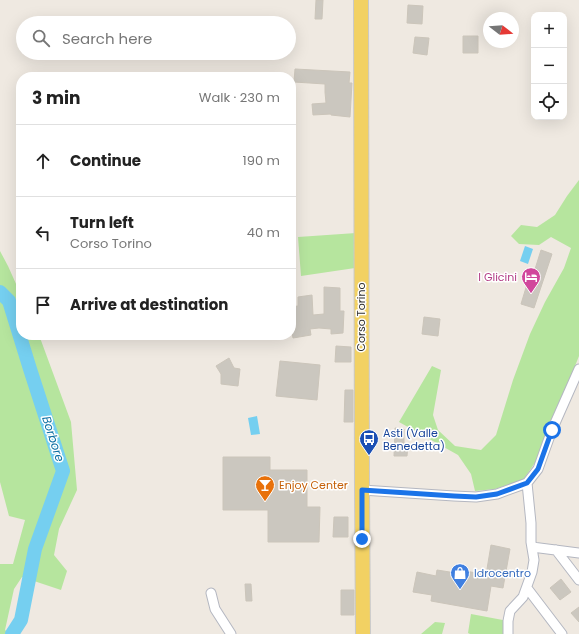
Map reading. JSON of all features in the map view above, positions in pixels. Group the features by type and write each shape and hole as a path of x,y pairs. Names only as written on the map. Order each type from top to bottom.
{"main road":[{"name":"Corso Torino","path":"361,0 363,634"}],"street":[{"path":"362,490 476,497 497,494 527,483 538,469 552,430 579,369"},
{"path":"508,634 510,611 523,597 532,572 534,560 531,542 531,523 527,483"},
{"path":"532,547 579,552"},
{"path":"556,550 579,580"},
{"path":"527,588 562,634"},
{"path":"211,593 215,609 231,634"}],"green space":[{"path":"579,180 579,356 539,457 523,480 495,489 475,491 471,474 458,455 399,422 432,366 441,370 433,415 438,430 455,446 481,450 496,435 513,380 530,334 545,302 564,268 571,248 551,237 539,245 519,244 511,236 521,225 537,227 555,215"},
{"path":"356,233 355,268 301,276 298,237"},
{"path":"0,251 16,284 16,340 41,340 71,422 77,490 59,529 54,555 67,571 61,590 22,577 14,589 5,630 10,634 0,634 0,564 13,564 25,520 9,516 0,482"},
{"path":"471,614 508,621 508,634 468,633"},
{"path":"435,622 445,623 442,634 421,634"}],"water":[{"path":"525,246 533,249 528,264 520,261"},
{"path":"257,416 260,434 251,435 248,418"}],"building":[{"path":"316,0 323,0 322,19 315,19"},
{"path":"408,5 423,6 422,24 407,23"},
{"path":"463,36 478,36 478,53 463,53"},
{"path":"415,37 429,38 427,55 413,53"},
{"path":"295,69 350,72 349,83 352,83 350,117 331,114 313,115 312,104 326,103 325,84 296,82 296,72"},
{"path":"541,250 552,254 534,308 521,304 528,281 531,282"},
{"path":"324,287 340,288 340,311 344,311 343,333 331,334 331,329 319,328 310,329 311,335 296,338 296,306 298,306 298,297 312,295 313,315 324,314"},
{"path":"424,317 440,319 438,336 422,334"},
{"path":"336,346 351,347 351,362 335,362"},
{"path":"229,358 234,368 240,369 238,386 221,384 221,374 216,366"},
{"path":"280,361 320,365 317,400 276,396"},
{"path":"345,390 353,390 353,422 344,422"},
{"path":"395,428 404,429 404,445 408,445 407,456 394,456"},
{"name":"Enjoy Center","path":"223,457 270,457 270,470 307,470 307,507 320,507 319,542 268,542 268,510 223,510"},
{"path":"334,517 348,517 348,537 333,537"},
{"path":"491,545 510,549 503,588 491,586 487,611 431,601 432,595 413,592 417,572 436,576 437,570 456,573 456,569 486,575"},
{"path":"561,579 571,592 560,600 550,588"},
{"path":"245,584 251,584 252,601 246,601"},
{"path":"341,590 354,590 354,615 341,615"},
{"path":"579,607 579,622 571,613"}],"waterway":[{"name":"Borbore","path":"0,292 9,301 16,324"},
{"name":"Borbore","path":"12,634 21,620 35,549 63,471 21,340"}],"place":[{"name":"I Glicini","path":"531,294"},
{"name":"Asti (Valle Benedetta)","path":"369,456"},
{"name":"Enjoy Center","path":"265,502"},
{"name":"Idrocentro","path":"460,590"}],"route":[{"path":"362,539 362,490 476,497 497,494 527,483 538,469 552,430"}]}
